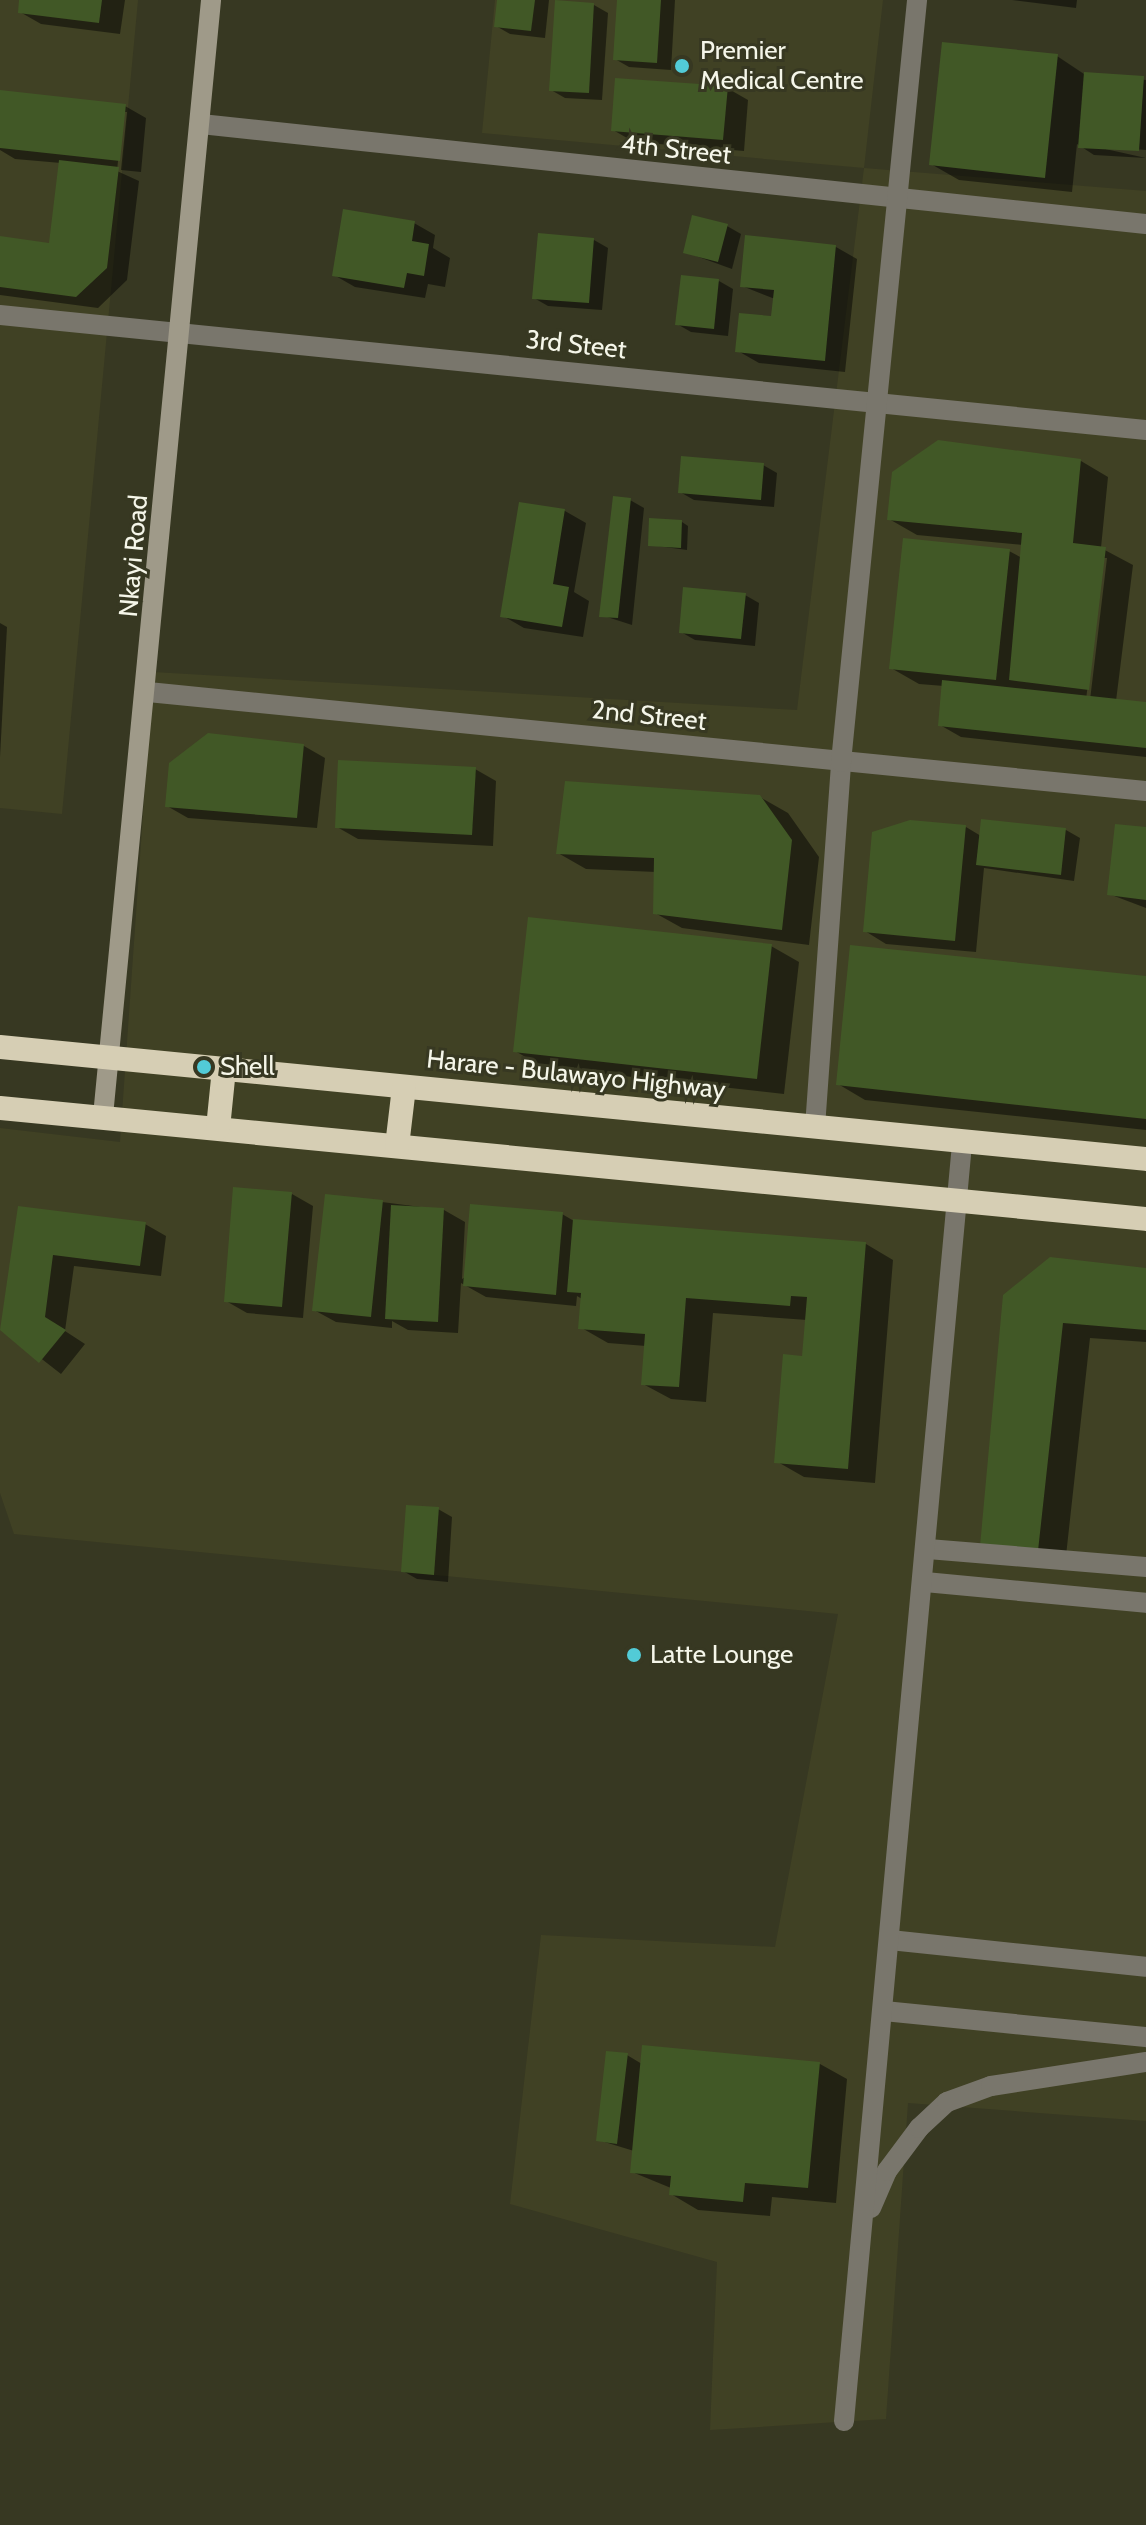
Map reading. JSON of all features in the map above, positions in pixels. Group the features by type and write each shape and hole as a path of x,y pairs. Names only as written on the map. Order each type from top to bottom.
{"highway":[{"name":"Harare - Bulawayo Highway","path":"0,1047 1146,1159"},
{"path":"218,1128 224,1069"},
{"path":"397,1146 404,1087"},
{"path":"0,1108 1146,1219"}],"main road":[{"name":"Nkayi Road","path":"103,1116 148,692 211,0"}],"street":[{"path":"815,1127 841,762 874,402 899,200 917,0"},
{"name":"4th Street","path":"201,124 1146,224"},
{"name":"3rd Steet","path":"0,315 1146,430"},
{"name":"2nd Street","path":"148,692 1146,791"},
{"path":"844,2421 925,1582 962,1143"},
{"path":"928,1549 1146,1567"},
{"path":"925,1582 1146,1603"},
{"path":"890,1940 1146,1967"},
{"path":"884,2011 1146,2037"},
{"path":"863,2227 887,2171 919,2128 947,2102 991,2086 1146,2062"}],"shaded area":[{"path":"0,0 138,0 62,814 0,808"},
{"name":"Premier Medical Centre","path":"495,0 883,0 864,168 482,133"},
{"path":"864,168 1146,191 1146,2121 908,2103 886,2419 710,2430 717,2262 510,2204 541,1935 775,1947 838,1614 14,1534 0,1493 0,1128 120,1142 153,672 797,710"}],"building":[{"path":"19,0 102,0 99,23 18,13"},
{"path":"497,0 535,0 531,31 494,27"},
{"path":"555,0 594,3 589,93 549,91"},
{"path":"617,0 661,0 657,63 613,60"},
{"path":"942,42 1058,54 1045,178 929,165"},
{"path":"1084,72 1144,76 1139,151 1078,148"},
{"path":"615,78 728,86 723,140 611,131"},
{"path":"0,90 126,104 120,161 0,148"},
{"path":"59,160 119,167 107,268 76,297 0,287 0,236 49,243"},
{"path":"343,209 415,221 412,241 429,244 424,276 407,273 404,288 332,276"},
{"path":"692,215 728,224 718,262 683,253"},
{"path":"538,233 594,238 589,303 532,299"},
{"path":"745,235 836,245 825,361 735,352 739,313 771,316 774,290 740,287"},
{"path":"681,275 719,279 714,329 675,325"},
{"path":"938,440 1081,459 1073,543 1106,547 1089,690 1009,680 1022,533 887,520 892,472"},
{"path":"681,456 764,463 761,500 678,493"},
{"path":"613,496 631,498 618,618 599,617"},
{"path":"519,502 565,509 553,584 569,587 562,627 500,617"},
{"path":"649,518 682,520 681,548 648,546"},
{"path":"903,538 1010,549 996,680 889,669"},
{"path":"683,587 746,593 741,639 679,633"},
{"path":"942,680 1146,702 1146,748 938,726"},
{"path":"208,733 304,744 297,818 165,807 169,763"},
{"path":"338,760 476,767 472,835 335,828"},
{"path":"565,781 760,795 792,840 782,930 653,914 654,858 556,854"},
{"path":"981,819 1066,828 1061,875 976,865"},
{"path":"910,820 966,825 955,941 863,932 872,832"},
{"path":"1115,824 1146,827 1146,900 1107,895"},
{"path":"528,917 772,944 757,1079 513,1052"},
{"path":"850,945 1146,976 1146,1119 836,1085"},
{"path":"233,1187 292,1192 282,1307 224,1302"},
{"path":"325,1194 383,1200 371,1317 312,1311"},
{"path":"470,1204 563,1212 556,1295 463,1286"},
{"path":"391,1205 444,1208 438,1322 385,1319"},
{"path":"18,1206 146,1222 140,1266 53,1255 45,1317 66,1330 39,1363 0,1330"},
{"path":"573,1219 866,1242 848,1469 774,1463 783,1354 802,1356 807,1297 791,1296 790,1306 686,1298 679,1387 641,1385 645,1334 578,1329 581,1293 567,1292"},
{"path":"1050,1257 1146,1268 1146,1330 1063,1323 1038,1551 980,1546 1003,1295"},
{"path":"406,1505 439,1507 434,1575 401,1572"},
{"path":"642,2045 820,2062 808,2188 745,2183 743,2202 669,2195 671,2176 630,2173"},
{"path":"606,2051 628,2053 617,2144 596,2141"}],"place":[{"name":"Premier Medical Centre","path":"682,66"},
{"name":"Shell","path":"204,1067"},
{"name":"Latte Lounge","path":"634,1655"}]}
